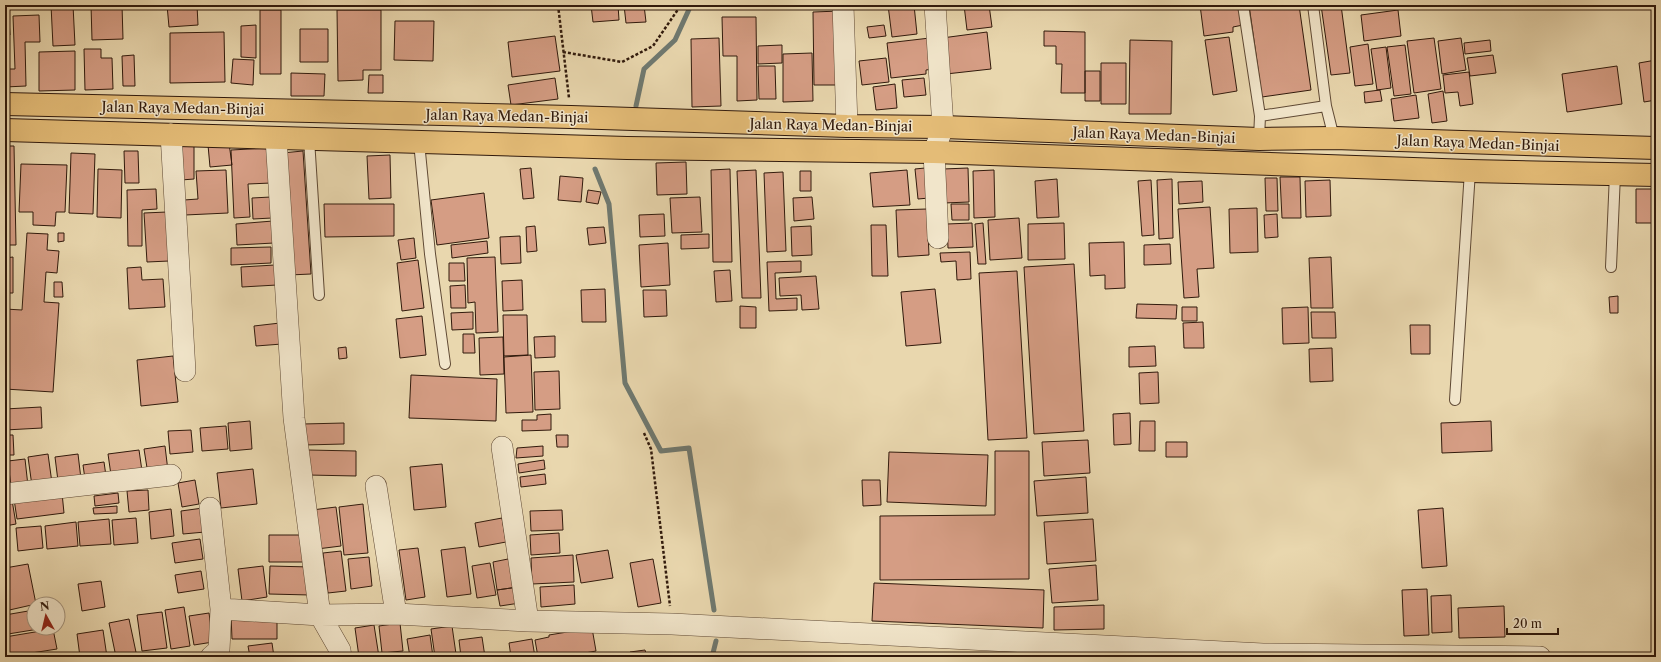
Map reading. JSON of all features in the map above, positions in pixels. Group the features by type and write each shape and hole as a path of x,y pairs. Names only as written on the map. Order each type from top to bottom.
{"main road":[{"name":"Jalan Raya Medan-Binjai","path":"5,104 571,117 847,126 943,127 1259,139 1334,138 1656,148"},
{"name":"Jalan Raya Medan-Binjai","path":"5,130 635,148 934,152 1470,171 1656,175"}],"street":[{"path":"843,5 847,126"},
{"path":"935,5 943,127 934,152 938,238"},
{"path":"170,134 185,371"},
{"path":"276,138 294,418 320,614 340,650 341,657"},
{"path":"502,447 528,621"},
{"path":"5,494 171,476"},
{"path":"376,486 396,614"},
{"path":"210,508 221,609 219,650 211,657"},
{"path":"221,609 320,614 396,614 528,621 672,624 1264,655 1540,657"}],"lane":[{"path":"1243,5 1260,116 1259,139"},
{"path":"1313,5 1326,106 1334,138"},
{"path":"1260,116 1326,106"},
{"path":"309,139 319,295"},
{"path":"419,142 430,254 445,364"},
{"path":"1454,400 1470,171"},
{"path":"1611,267 1615,174"}],"path":[{"path":"558,5 571,117"},
{"path":"563,52 622,62 653,46 680,5"},
{"path":"644,433 650,449 672,624"}],"building":[{"path":"5,5 8,5 10,35 5,36"},
{"path":"51,5 73,5 75,45 53,46"},
{"path":"91,5 122,5 123,39 92,40"},
{"path":"167,5 197,5 198,25 169,27"},
{"path":"591,5 618,5 619,20 593,22"},
{"path":"624,5 644,5 646,22 626,23"},
{"path":"888,5 914,5 917,34 892,37"},
{"path":"964,5 989,5 992,27 967,30"},
{"path":"1200,5 1240,5 1243,25 1233,27 1233,32 1204,36"},
{"path":"1249,5 1299,5 1311,90 1262,97"},
{"path":"1321,5 1341,5 1350,73 1331,75"},
{"path":"260,10 281,10 281,74 260,74"},
{"path":"337,10 381,10 381,70 363,70 363,80 338,81"},
{"path":"1398,10 1401,36 1364,41 1361,15"},
{"path":"840,11 841,85 814,85 813,12"},
{"path":"39,15 40,42 25,42 26,86 5,87 5,69 15,69 13,16"},
{"path":"722,17 756,17 757,100 737,101 737,56 723,56"},
{"path":"395,21 434,21 433,61 394,60"},
{"path":"256,25 256,58 241,57 241,26"},
{"path":"884,25 886,36 869,38 867,27"},
{"path":"300,29 328,29 328,62 300,62"},
{"path":"1044,31 1085,32 1085,93 1061,93 1062,64 1056,64 1056,46 1044,46"},
{"path":"224,32 225,82 170,83 170,33"},
{"path":"987,32 991,69 946,74 942,38"},
{"path":"555,36 560,71 512,77 508,42"},
{"path":"1229,37 1237,91 1213,95 1205,40"},
{"path":"719,38 721,106 692,107 691,39"},
{"path":"930,38 933,69 926,70 926,74 891,78 887,43"},
{"path":"1434,38 1441,89 1414,93 1407,41"},
{"path":"1461,38 1466,70 1442,74 1438,41"},
{"path":"1130,40 1172,41 1171,114 1129,114"},
{"path":"1490,40 1491,51 1465,54 1464,43"},
{"path":"1368,44 1373,84 1355,86 1350,47"},
{"path":"782,45 782,63 758,64 758,46"},
{"path":"1405,45 1411,94 1394,96 1387,47"},
{"path":"1386,47 1391,88 1377,90 1371,49"},
{"path":"84,49 101,49 101,58 112,58 113,89 85,90"},
{"path":"75,51 75,90 39,91 39,52"},
{"path":"812,53 813,101 783,102 783,54"},
{"path":"134,55 135,86 123,86 122,56"},
{"path":"1493,55 1496,73 1470,76 1467,58"},
{"path":"886,58 889,82 862,85 859,61"},
{"path":"233,59 254,60 253,85 231,83"},
{"path":"1656,60 1656,100 1644,102 1639,63"},
{"path":"1101,63 1126,63 1126,104 1101,104"},
{"path":"758,66 775,66 776,99 759,99"},
{"path":"1617,66 1622,104 1567,112 1562,74"},
{"path":"1085,71 1100,71 1100,101 1085,101"},
{"path":"1469,72 1473,104 1460,106 1458,92 1445,93 1443,75"},
{"path":"291,73 325,74 324,96 291,96"},
{"path":"369,75 383,75 383,93 368,93"},
{"path":"555,78 558,99 511,105 508,85"},
{"path":"924,78 926,95 904,97 902,80"},
{"path":"895,84 897,108 876,110 873,87"},
{"path":"1380,90 1382,101 1365,103 1364,92"},
{"path":"1443,91 1447,121 1432,123 1428,94"},
{"path":"1416,95 1419,118 1394,121 1391,99"},
{"path":"229,143 232,165 210,167 208,145"},
{"path":"5,146 14,146 16,245 5,245"},
{"path":"180,146 194,146 194,179 181,180"},
{"path":"269,148 271,183 248,184 250,217 234,218 231,150"},
{"path":"124,151 138,151 139,183 125,183"},
{"path":"303,151 311,274 289,275 282,153"},
{"path":"71,153 95,154 93,214 69,213"},
{"path":"390,155 391,198 369,199 367,156"},
{"path":"686,162 687,194 657,195 656,163"},
{"path":"21,164 67,165 65,212 56,212 55,226 33,225 33,212 19,212"},
{"path":"531,168 534,198 523,199 520,169"},
{"path":"925,168 929,198 918,199 915,169"},
{"path":"968,168 969,202 944,203 943,169"},
{"path":"98,169 122,170 121,218 97,217"},
{"path":"730,169 732,262 713,262 711,170"},
{"path":"226,170 228,213 185,215 184,200 198,199 196,171"},
{"path":"756,170 761,298 742,298 737,171"},
{"path":"907,170 910,205 873,207 870,173"},
{"path":"994,170 995,217 974,218 973,171"},
{"path":"800,171 811,171 811,191 800,191"},
{"path":"783,172 786,251 767,252 764,173"},
{"path":"560,176 583,178 581,202 558,200"},
{"path":"1280,177 1300,177 1301,218 1282,218"},
{"path":"1265,178 1277,178 1278,211 1266,211"},
{"path":"1057,179 1059,217 1037,218 1035,181"},
{"path":"1172,179 1173,238 1159,239 1157,180"},
{"path":"1151,180 1154,235 1142,236 1138,181"},
{"path":"1330,180 1331,216 1306,217 1305,181"},
{"path":"1202,181 1203,202 1179,204 1178,182"},
{"path":"156,189 157,209 142,210 142,246 128,246 127,190"},
{"path":"1636,189 1652,189 1653,223 1636,223"},
{"path":"588,190 601,192 598,204 586,202"},
{"path":"484,193 489,238 437,245 431,200"},
{"path":"271,197 272,218 253,219 252,198"},
{"path":"700,197 702,232 672,233 670,198"},
{"path":"812,197 814,219 794,221 793,198"},
{"path":"324,204 394,204 394,236 325,237"},
{"path":"951,204 969,204 969,220 952,220"},
{"path":"1210,207 1214,268 1197,269 1199,297 1184,298 1178,209"},
{"path":"1257,208 1258,252 1230,253 1229,209"},
{"path":"927,209 929,255 898,257 896,210"},
{"path":"167,212 169,261 147,262 144,213"},
{"path":"664,214 665,236 640,237 639,215"},
{"path":"1277,214 1278,237 1265,238 1264,215"},
{"path":"1019,218 1022,258 990,260 988,220"},
{"path":"273,221 274,243 237,245 236,224"},
{"path":"972,223 973,247 948,248 947,224"},
{"path":"983,223 986,264 978,264 975,224"},
{"path":"1064,223 1065,259 1028,260 1028,224"},
{"path":"871,225 886,225 888,276 872,276"},
{"path":"535,226 537,251 527,252 526,227"},
{"path":"811,226 812,255 792,256 791,227"},
{"path":"604,227 606,243 589,245 587,228"},
{"path":"27,233 48,234 47,250 59,251 57,273 46,272 44,302 59,303 53,392 5,389 5,309 22,310"},
{"path":"58,233 64,233 64,241 58,242"},
{"path":"709,234 709,248 681,249 681,235"},
{"path":"520,236 521,263 501,264 500,237"},
{"path":"414,238 416,258 401,260 398,240"},
{"path":"487,241 488,253 452,258 451,245"},
{"path":"1124,242 1125,288 1105,289 1105,275 1090,276 1089,243"},
{"path":"668,243 670,285 641,287 639,245"},
{"path":"1170,244 1171,264 1144,265 1144,245"},
{"path":"271,247 271,263 231,265 231,248"},
{"path":"970,252 971,279 957,280 956,261 941,262 940,253"},
{"path":"13,257 13,293 5,293 5,258"},
{"path":"495,257 498,332 476,333 475,302 468,303 467,258"},
{"path":"1331,257 1333,308 1311,308 1309,258"},
{"path":"418,260 424,308 402,311 397,263"},
{"path":"801,261 801,272 775,273 776,299 797,298 797,310 769,311 767,262"},
{"path":"449,263 464,263 465,281 449,281"},
{"path":"1074,264 1084,431 1034,434 1024,267"},
{"path":"275,265 277,285 242,287 241,267"},
{"path":"141,267 142,280 163,279 165,307 129,309 127,268"},
{"path":"730,270 732,301 716,302 714,271"},
{"path":"1017,271 1027,438 988,440 979,273"},
{"path":"816,276 819,309 802,310 801,295 780,296 779,278"},
{"path":"522,280 523,310 503,311 502,281"},
{"path":"54,282 62,282 63,297 54,297"},
{"path":"465,285 466,308 451,308 450,286"},
{"path":"605,289 606,322 582,322 581,290"},
{"path":"935,289 941,343 906,346 901,292"},
{"path":"643,290 666,290 667,316 644,317"},
{"path":"1618,296 1618,313 1610,313 1609,297"},
{"path":"1137,304 1177,305 1176,319 1136,318"},
{"path":"740,306 756,307 756,328 740,328"},
{"path":"1182,307 1197,307 1197,321 1182,321"},
{"path":"1308,307 1309,343 1283,344 1282,308"},
{"path":"473,312 473,329 452,330 451,313"},
{"path":"1311,312 1335,312 1336,338 1312,338"},
{"path":"503,315 527,315 528,355 504,356"},
{"path":"422,316 426,355 400,358 396,319"},
{"path":"1203,322 1204,348 1184,348 1183,323"},
{"path":"280,323 282,344 256,346 254,326"},
{"path":"1410,325 1430,325 1430,354 1411,354"},
{"path":"463,334 474,334 475,353 463,353"},
{"path":"555,336 555,357 535,358 534,337"},
{"path":"503,337 504,374 480,375 479,338"},
{"path":"1155,346 1156,366 1129,367 1129,347"},
{"path":"346,347 347,358 339,359 338,348"},
{"path":"1332,348 1333,381 1310,382 1309,349"},
{"path":"531,355 533,412 506,413 504,357"},
{"path":"173,356 178,402 141,406 137,360"},
{"path":"559,371 560,409 535,410 534,372"},
{"path":"1158,372 1159,403 1140,404 1139,373"},
{"path":"411,375 497,379 496,421 409,418"},
{"path":"41,407 42,428 5,430 5,409"},
{"path":"1130,413 1131,444 1114,445 1113,414"},
{"path":"551,414 551,430 522,431 522,420 537,420 537,415"},
{"path":"250,421 252,449 230,451 228,423"},
{"path":"1140,421 1155,421 1155,451 1139,451"},
{"path":"1491,421 1492,451 1442,453 1441,423"},
{"path":"344,423 344,444 304,445 303,424"},
{"path":"226,426 228,449 202,451 200,428"},
{"path":"191,430 193,452 170,454 168,431"},
{"path":"5,435 13,435 14,455 5,455"},
{"path":"556,435 568,435 568,447 557,447"},
{"path":"1088,440 1090,473 1044,476 1042,442"},
{"path":"1166,442 1187,442 1187,457 1166,457"},
{"path":"165,446 168,471 148,474 144,449"},
{"path":"543,446 543,456 516,458 517,448"},
{"path":"139,450 142,471 111,475 108,454"},
{"path":"308,450 356,451 356,476 308,475"},
{"path":"995,451 1029,451 1029,579 880,580 880,516 995,515"},
{"path":"889,452 988,455 986,506 887,502"},
{"path":"48,454 52,483 32,486 28,457"},
{"path":"78,454 81,479 58,481 55,457"},
{"path":"25,459 28,486 11,488 8,461"},
{"path":"544,460 545,469 519,473 518,464"},
{"path":"104,462 106,476 85,479 83,465"},
{"path":"442,464 446,507 414,510 410,467"},
{"path":"253,469 257,504 221,508 217,473"},
{"path":"545,474 546,484 521,487 520,477"},
{"path":"1086,477 1088,513 1037,516 1034,481"},
{"path":"195,480 199,504 182,507 178,483"},
{"path":"862,480 880,480 881,505 863,506"},
{"path":"148,490 149,510 129,512 127,491"},
{"path":"62,493 64,513 17,519 14,499"},
{"path":"118,493 119,503 95,506 94,496"},
{"path":"12,500 16,524 5,526 5,501"},
{"path":"363,504 368,553 344,555 339,507"},
{"path":"117,506 117,513 94,514 93,508"},
{"path":"336,507 341,546 317,549 312,510"},
{"path":"203,508 205,532 183,534 181,511"},
{"path":"1443,508 1447,566 1422,568 1418,510"},
{"path":"171,509 174,536 151,539 149,512"},
{"path":"562,510 563,530 531,531 530,511"},
{"path":"136,518 138,543 114,545 112,520"},
{"path":"502,518 506,542 479,547 475,523"},
{"path":"109,519 111,544 80,546 78,522"},
{"path":"1093,519 1096,561 1047,564 1044,522"},
{"path":"76,522 78,546 47,549 45,526"},
{"path":"41,526 43,548 18,551 16,528"},
{"path":"559,533 560,553 531,555 530,535"},
{"path":"269,535 306,535 306,562 269,562"},
{"path":"200,539 203,559 175,563 172,543"},
{"path":"465,547 471,594 447,597 441,550"},
{"path":"418,548 425,597 406,600 399,550"},
{"path":"608,550 613,578 581,583 576,555"},
{"path":"341,551 346,591 328,593 323,553"},
{"path":"573,555 574,582 532,584 531,558"},
{"path":"369,557 372,586 351,589 348,559"},
{"path":"513,558 518,587 497,590 493,562"},
{"path":"653,559 661,603 638,607 630,563"},
{"path":"490,563 496,595 477,598 472,566"},
{"path":"28,564 34,596 26,596 26,606 5,611 5,568"},
{"path":"1096,565 1098,600 1052,603 1049,569"},
{"path":"263,566 267,597 242,601 238,569"},
{"path":"270,566 311,567 310,595 269,594"},
{"path":"201,571 204,589 178,593 175,575"},
{"path":"101,581 105,607 82,611 78,584"},
{"path":"874,583 1044,590 1043,628 872,621"},
{"path":"574,585 575,604 541,607 540,587"},
{"path":"518,587 520,603 500,606 497,590"},
{"path":"1427,589 1429,635 1404,636 1402,590"},
{"path":"1451,595 1452,632 1432,633 1431,596"},
{"path":"1104,605 1104,629 1054,630 1054,607"},
{"path":"1504,606 1505,637 1459,638 1458,608"},
{"path":"184,607 190,646 171,649 165,610"},
{"path":"26,611 26,631 8,634 5,615"},
{"path":"162,612 167,648 142,651 137,615"},
{"path":"209,613 213,642 194,645 189,616"},
{"path":"277,614 277,639 232,639 231,615"},
{"path":"129,619 137,657 116,657 109,623"},
{"path":"400,623 403,651 382,653 379,626"},
{"path":"374,625 379,657 359,657 355,628"},
{"path":"452,626 456,654 435,657 431,629"},
{"path":"592,628 596,651 563,657 538,657 535,640 549,637 549,635"},
{"path":"103,630 107,657 80,657 77,634"},
{"path":"26,634 26,636 54,636 57,649 6,657 5,637"},
{"path":"430,635 433,657 410,657 407,639"},
{"path":"482,637 485,657 461,657 459,640"},
{"path":"532,639 535,657 511,657 509,643"},
{"path":"272,643 274,657 250,657 248,646"},
{"path":"645,650 647,657 631,657 630,652"},
{"path":"895,653 895,657 873,657 873,656"}],"waterway":[{"path":"636,106 644,69 675,40 691,5"},
{"path":"595,169 609,204 625,383 661,451 689,448 714,610"},
{"path":"712,657 716,641"}]}
